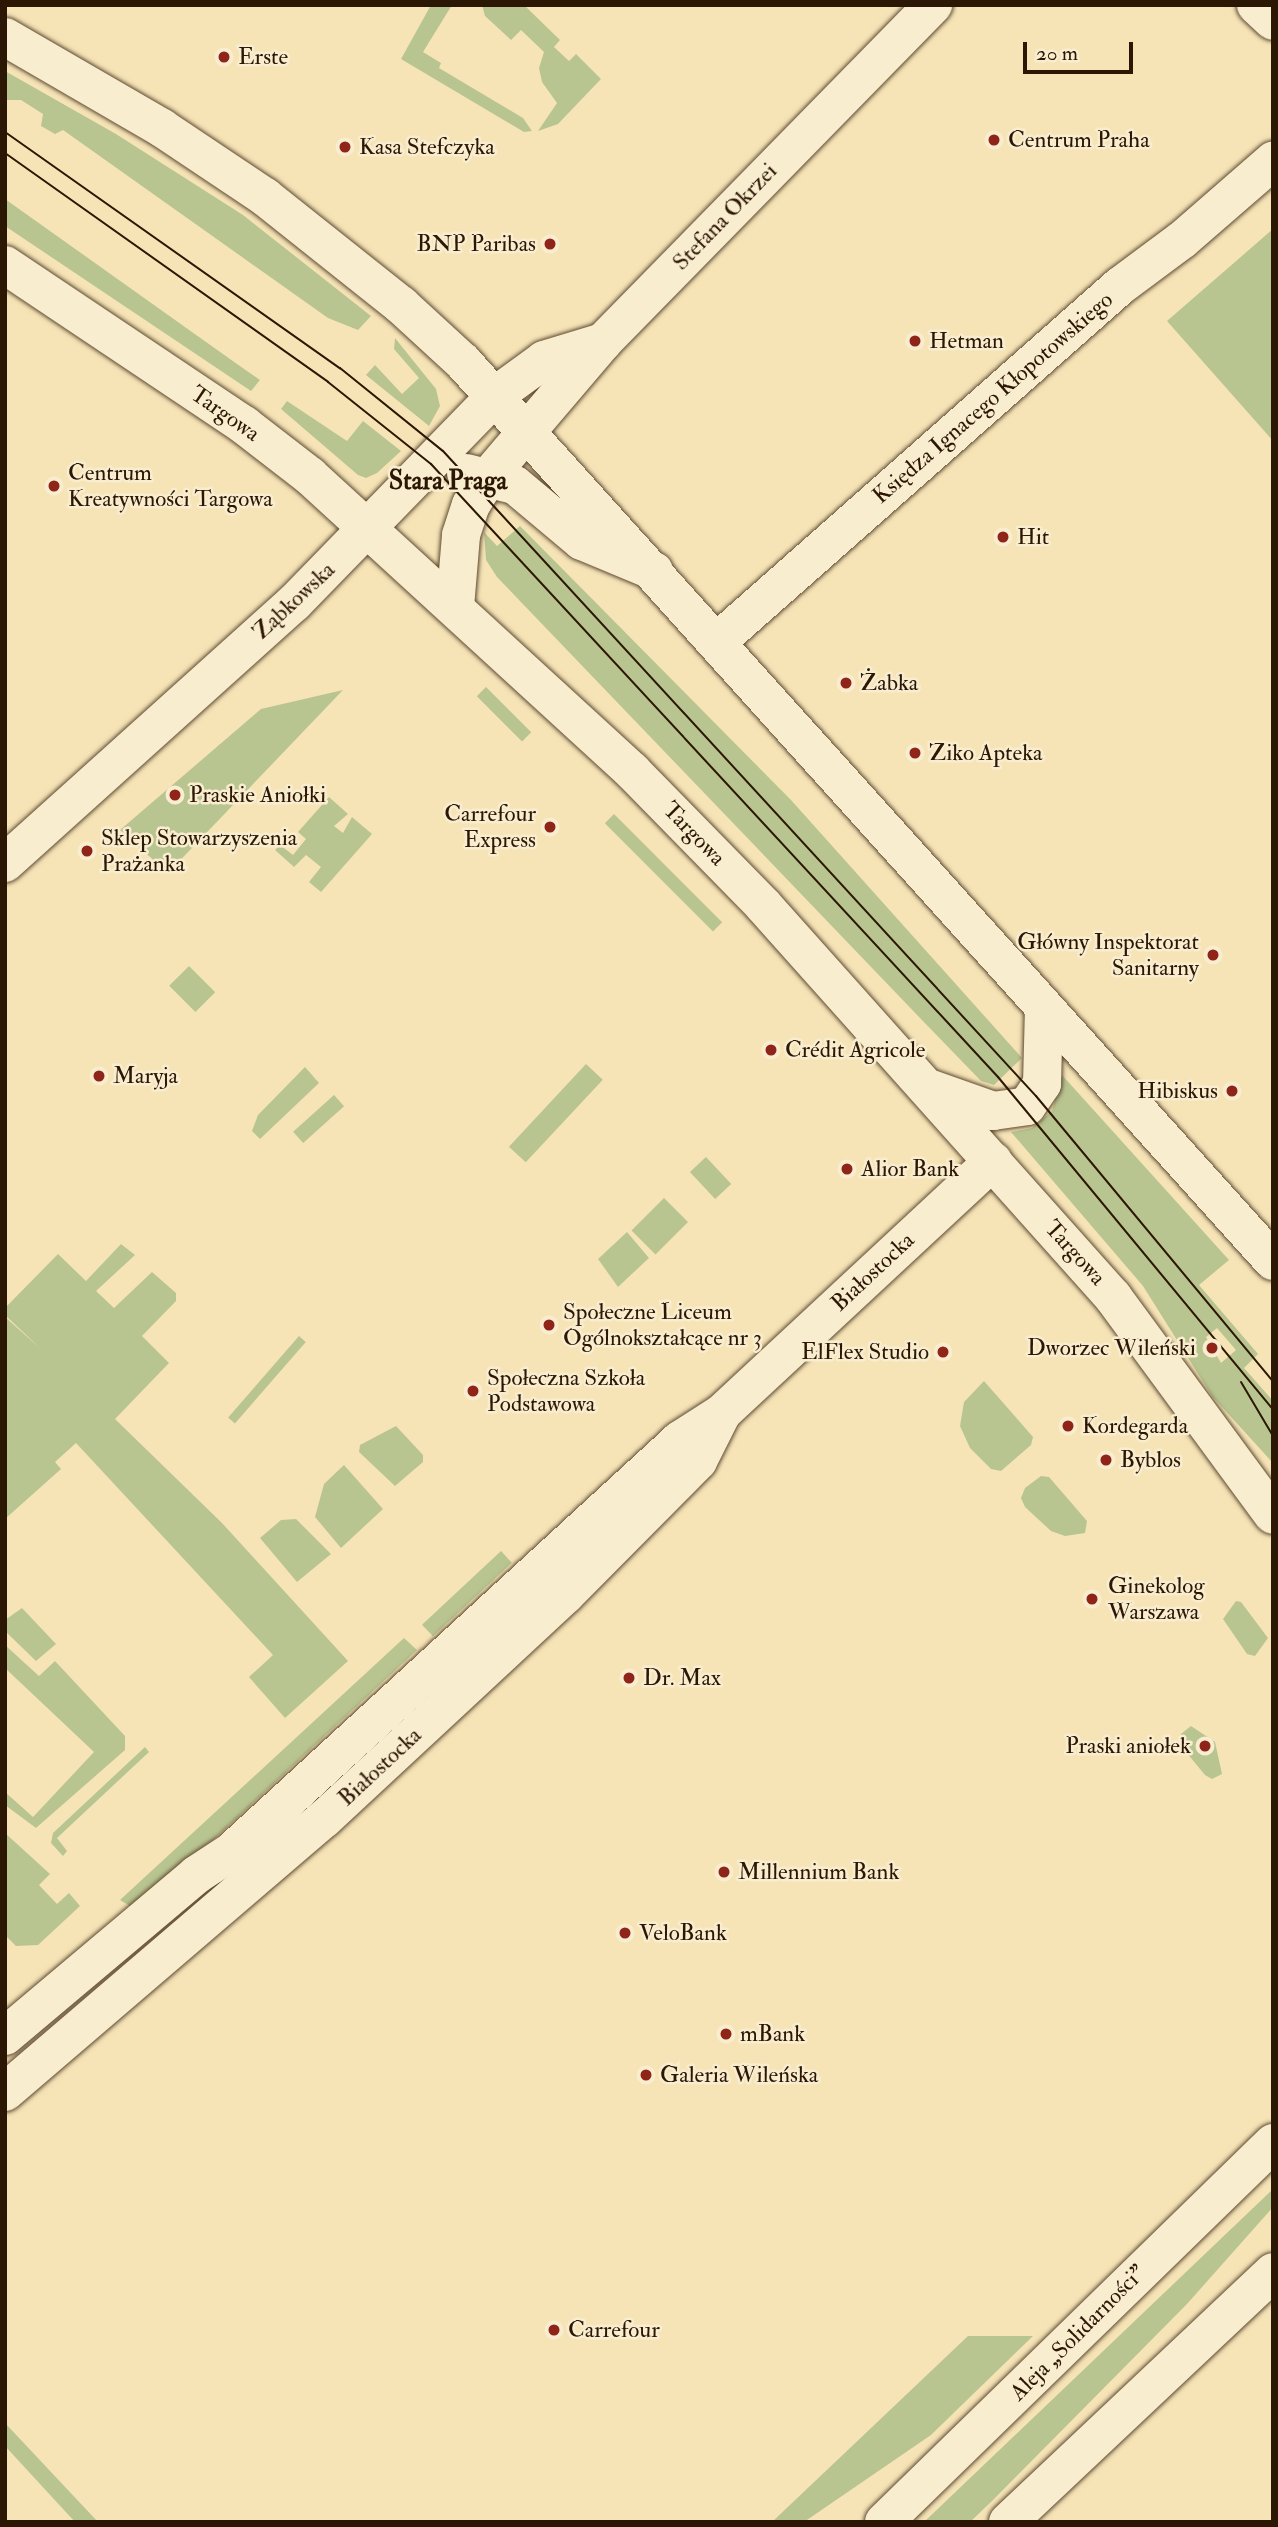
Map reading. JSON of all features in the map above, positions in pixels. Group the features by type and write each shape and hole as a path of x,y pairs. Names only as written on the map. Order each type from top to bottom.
{"street":[{"name":"Stefana Okrzei","path":"495,395 544,360 603,342 933,5"},
{"path":"1256,5 1273,21"},
{"path":"5,37 162,128 265,197 401,305 495,395 1273,1261"},
{"name":"Księdza Ignacego Kłopotowskiego","path":"718,641 1109,295 1273,160"},
{"name":"Targowa","path":"5,265 244,425 369,529 632,771 763,905 993,1161 1146,1338 1273,1515"},
{"path":"455,607 461,536 471,505 489,476 603,342"},
{"name":"Ząbkowska","path":"5,863 295,603 422,474 495,395"},
{"path":"422,474 489,476 533,497 582,541 638,561 657,573"},
{"path":"926,1087 993,1111 1027,1106 1042,1084 1044,1009"},
{"name":"Białostocka","path":"9,2025 196,1875 231,1852 670,1448 722,1413 993,1161"},
{"name":"Białostocka","path":"5,2092 314,1828 565,1595 698,1461 722,1413"},
{"path":"9,2025 45,2059"},
{"name":"Aleja „Solidarności”","path":"884,2522 1273,2143"},
{"path":"1008,2522 1273,2272"}],"green space":[{"path":"431,5 452,5 423,52 441,63 439,68 523,118 532,131 524,132 401,59"},
{"path":"482,5 524,5 560,40 554,47 569,61 576,54 601,79 558,124 538,131 557,103 542,82 539,68 544,52 521,30 511,40 485,16"},
{"path":"5,71 116,134 243,215 371,316 358,330 328,318 63,130 55,134 41,126 43,114 21,100 5,100"},
{"path":"5,199 260,380 251,391 5,226"},
{"path":"1273,229 1273,441 1167,321"},
{"path":"395,338 436,389 440,406 429,426 366,375 375,365 402,394 419,378 394,349"},
{"path":"287,401 347,441 363,421 401,451 377,473 366,478 358,475 281,409"},
{"path":"520,526 791,800 1022,1058 994,1085 981,1081 497,577 486,560 484,532 497,546"},
{"path":"486,687 531,732 522,741 477,696"},
{"path":"343,690 168,873 120,830 261,709"},
{"path":"329,797 348,814 334,826 343,833 352,817 372,834 321,892 309,882 321,867 306,855 294,867 275,850 280,845 293,855 306,839 298,832"},
{"path":"614,814 722,922 713,931 605,823"},
{"path":"189,966 215,992 195,1012 169,986"},
{"path":"586,1064 603,1080 526,1162 509,1147"},
{"path":"305,1067 319,1083 260,1139 252,1131 258,1115"},
{"path":"1062,1075 1229,1260 1199,1285 1258,1354 1244,1368 1273,1401 1273,1463 1212,1396 1143,1286 1011,1132 1032,1128 1052,1111","holes":["1217,1328 1236,1350 1221,1363 1206,1337"]},
{"path":"334,1095 344,1106 303,1143 293,1132"},
{"path":"706,1157 731,1184 715,1199 690,1172"},
{"path":"664,1198 688,1222 656,1255 631,1231"},
{"path":"627,1232 649,1258 618,1287 598,1259"},
{"path":"121,1244 135,1255 96,1291 114,1308 152,1272 176,1293 176,1301 142,1336 169,1363 115,1419 222,1523 348,1661 285,1718 249,1677 273,1655 76,1443 55,1462 61,1469 5,1519 5,1317 41,1349 5,1315 5,1308 58,1254 86,1281"},
{"path":"299,1336 306,1342 235,1423 228,1418"},
{"path":"984,1381 1033,1437 1031,1445 1001,1471 991,1469 970,1448 960,1426 964,1402"},
{"path":"396,1426 423,1455 423,1462 395,1486 359,1452 360,1445"},
{"path":"344,1465 383,1509 341,1548 315,1517 324,1484"},
{"path":"1041,1476 1049,1477 1087,1521 1085,1533 1065,1536 1051,1531 1025,1507 1021,1498 1025,1488"},
{"path":"296,1519 331,1554 297,1582 260,1538 281,1520"},
{"path":"501,1551 512,1563 433,1636 422,1625"},
{"path":"1236,1601 1241,1602 1268,1638 1255,1656 1247,1654 1223,1619"},
{"path":"22,1608 56,1644 36,1661 5,1631 5,1620"},
{"path":"404,1638 417,1650 214,1839 130,1906 120,1900"},
{"path":"5,1645 39,1676 55,1661 125,1736 125,1750 36,1828 5,1805 5,1792 33,1817 94,1752 5,1668"},
{"path":"1191,1726 1215,1742 1222,1774 1212,1779 1205,1775 1186,1752 1181,1734"},
{"path":"145,1747 149,1752 57,1838 67,1851 63,1856 51,1843 53,1833"},
{"path":"5,1833 50,1874 39,1885 57,1904 69,1893 80,1906 38,1945 16,1946 5,1935"},
{"path":"1273,2189 1273,2207 1187,2304 991,2502 970,2522 924,2522"},
{"path":"968,2336 1033,2336 931,2435 804,2522 772,2522"},
{"path":"5,2423 98,2522 75,2522 5,2446"}],"tram line":[{"path":"5,132 340,368 443,451 1036,1096 1273,1381"},
{"path":"5,153 328,382 431,464 998,1077 1273,1409"},
{"path":"1241,1382 1273,1436"}],"place":[{"name":"Erste","path":"224,57"},
{"name":"Centrum Praha","path":"994,140"},
{"name":"Kasa Stefczyka","path":"345,147"},
{"name":"BNP Paribas","path":"550,244"},
{"name":"Hetman","path":"915,341"},
{"name":"Centrum Kreatywności Targowa","path":"54,486"},
{"name":"Hit","path":"1003,537"},
{"name":"Żabka","path":"846,683"},
{"name":"Ziko Apteka","path":"915,753"},
{"name":"Praskie Aniołki","path":"175,795"},
{"name":"Carrefour Express","path":"550,827"},
{"name":"Sklep Stowarzyszenia Prażanka","path":"87,851"},
{"name":"Główny Inspektorat Sanitarny","path":"1213,955"},
{"name":"Crédit Agricole","path":"771,1050"},
{"name":"Maryja","path":"99,1076"},
{"name":"Hibiskus","path":"1232,1091"},
{"name":"Alior Bank","path":"847,1169"},
{"name":"Społeczne Liceum Ogólnokształcące nr 3","path":"549,1325"},
{"name":"Dworzec Wileński","path":"1212,1348"},
{"name":"ElFlex Studio","path":"943,1352"},
{"name":"Społeczna Szkoła Podstawowa","path":"473,1391"},
{"name":"Kordegarda","path":"1068,1426"},
{"name":"Byblos","path":"1106,1460"},
{"name":"Ginekolog Warszawa","path":"1092,1599"},
{"name":"Dr. Max","path":"629,1678"},
{"name":"Praski aniołek","path":"1205,1746"},
{"name":"Millennium Bank","path":"724,1872"},
{"name":"VeloBank","path":"625,1933"},
{"name":"mBank","path":"726,2034"},
{"name":"Galeria Wileńska","path":"646,2075"},
{"name":"Carrefour","path":"554,2330"}],"district":[{"name":"Stara Praga","path":"448,482"}]}
